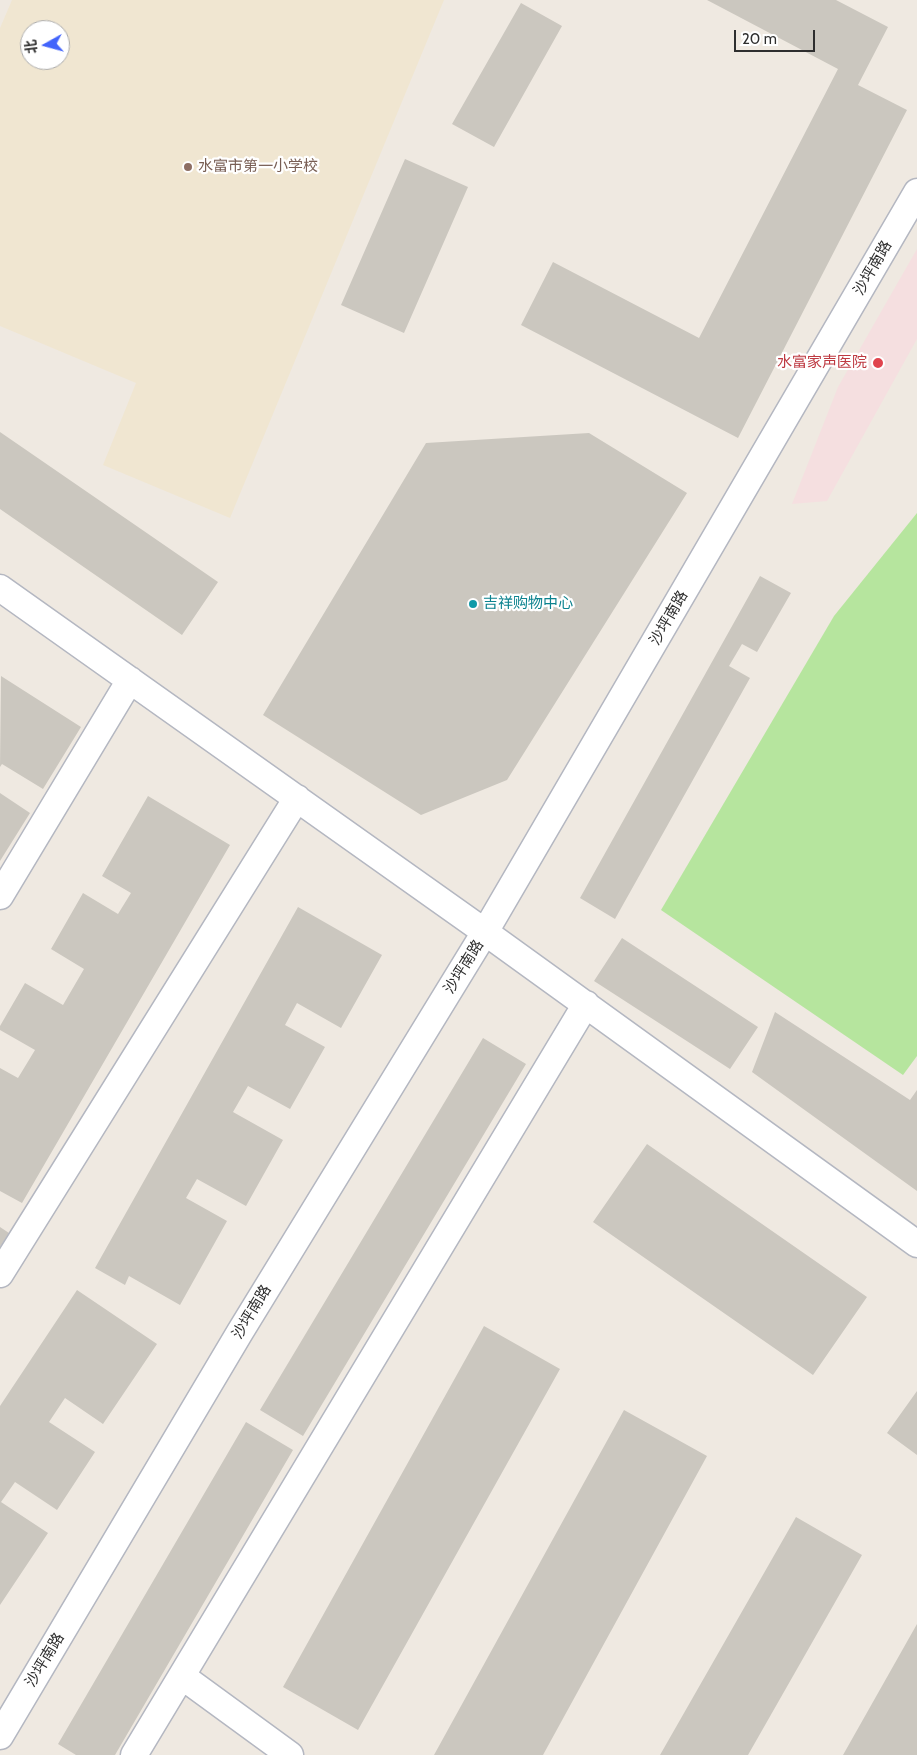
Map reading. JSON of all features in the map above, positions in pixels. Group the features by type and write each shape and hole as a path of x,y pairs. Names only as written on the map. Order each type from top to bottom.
{"street":[{"name":"沙坪南路","path":"0,1736 245,1324 485,932 917,192"},
{"path":"0,588 586,1004 917,1244"},
{"path":"0,896 130,680"},
{"path":"0,1274 297,798"},
{"path":"134,1755 586,1004"},
{"path":"190,1682 290,1755"},
{"path":"0,1750 7,1755"}],"shaded area":[{"name":"水富市第一小学校","path":"12,0 444,0 230,518 103,465 136,383 0,326 0,28"},
{"name":"水富家声医院","path":"917,249 917,339 827,501 792,504 838,387"}],"green space":[{"path":"917,513 917,1056 903,1075 661,910 834,616"}],"building":[{"path":"707,0 836,0 888,27 858,85 907,110 738,438 521,325 553,262 699,338 838,69"},
{"path":"521,3 562,26 494,147 452,124"},
{"path":"405,159 468,187 404,333 341,305"},
{"path":"0,432 218,582 182,635 0,509"},
{"name":"吉祥购物中心","path":"589,433 687,493 507,780 421,815 263,715 426,443"},
{"path":"760,576 791,593 757,652 742,644 729,666 750,678 615,919 580,898"},
{"path":"1,676 81,727 43,789 2,764 0,767"},
{"path":"0,793 30,813 0,861"},
{"path":"148,796 230,845 22,1203 0,1191 0,1068 18,1078 35,1050 0,1030 0,1026 25,983 63,1005 84,969 51,949 83,893 118,914 131,893 102,876"},
{"path":"298,907 382,955 341,1028 297,1003 285,1025 325,1047 290,1109 248,1086 233,1112 283,1140 246,1206 197,1179 186,1198 227,1221 180,1305 129,1276 125,1285 95,1268"},
{"path":"622,938 758,1027 730,1069 594,981"},
{"path":"775,1012 910,1100 917,1090 917,1191 752,1072"},
{"path":"483,1038 526,1064 303,1436 260,1410"},
{"path":"647,1144 867,1297 813,1375 593,1222"},
{"path":"0,1227 9,1233 0,1247"},
{"path":"77,1290 157,1344 103,1424 65,1398 49,1422 95,1452 57,1510 15,1482 1,1502 48,1533 0,1605 0,1406"},
{"path":"484,1326 560,1369 358,1730 283,1687"},
{"path":"917,1391 917,1455 887,1433"},
{"path":"624,1410 707,1456 543,1755 434,1755"},
{"path":"246,1422 293,1450 115,1755 76,1755 58,1744"},
{"path":"796,1517 862,1555 748,1755 660,1755"},
{"path":"917,1624 917,1755 843,1755"}],"place":[{"name":"水富市第一小学校","path":"188,167"},
{"name":"水富家声医院","path":"878,363"},
{"name":"吉祥购物中心","path":"473,604"}]}
